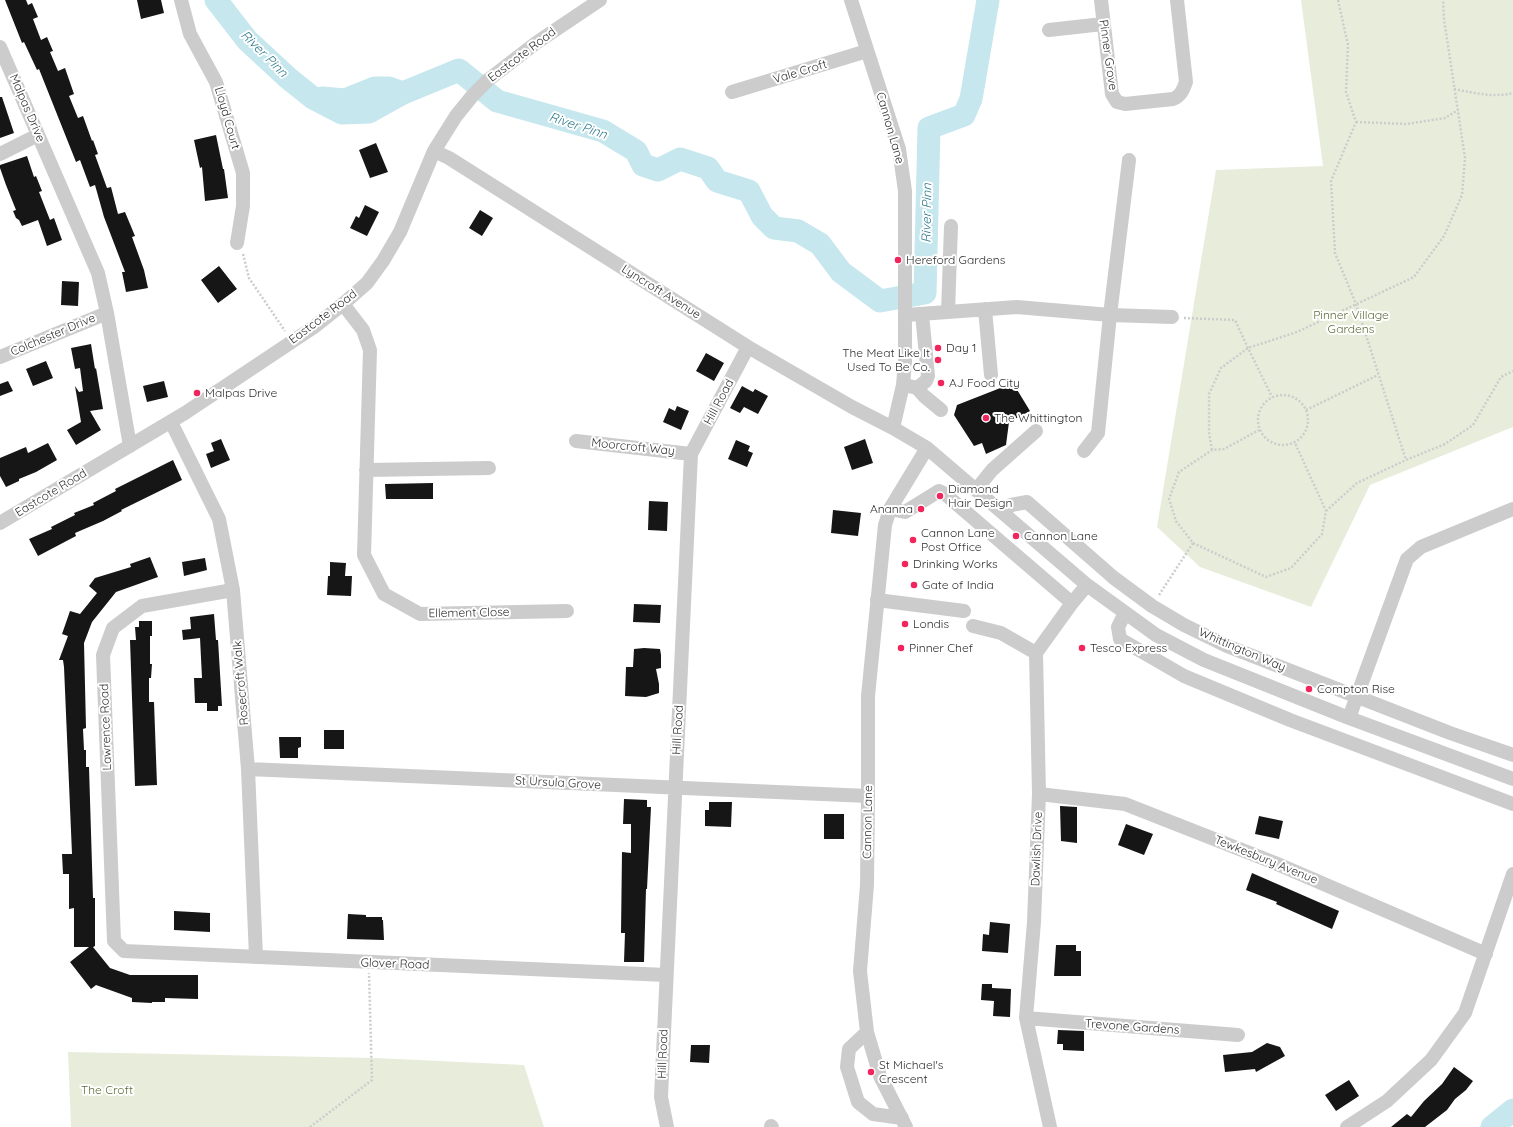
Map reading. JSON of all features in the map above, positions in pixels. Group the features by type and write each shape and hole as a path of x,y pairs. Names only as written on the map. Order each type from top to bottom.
{"street":[{"name":"Lloyd Court","path":"181,0 190,34 216,82 242,173 243,206 237,243"},
{"name":"Eastcote Road","path":"0,523 170,422 314,327 343,304 367,283 383,261 400,232 434,151 456,116 473,95 488,80 536,43 578,5 600,0"},
{"name":"Cannon Lane","path":"851,0 899,149 906,191 906,362 893,428"},
{"name":"Pinner Grove","path":"1101,0 1112,94 1117,102 1125,104 1173,99 1179,97 1186,82 1177,0"},
{"path":"1049,30 1103,24"},
{"name":"Malpas Drive","path":"0,47 98,273 107,312 130,446"},
{"name":"Vale Croft","path":"732,92 867,52"},
{"path":"0,154 38,135"},
{"name":"Lyncroft Avenue","path":"434,151 456,162 748,347 852,407 893,428"},
{"path":"1084,451 1098,433 1110,315 1129,160"},
{"path":"948,312 951,226"},
{"name":"Ellement Close","path":"343,304 363,330 370,350 364,555 384,594 420,614 568,611"},
{"path":"906,309 922,314 1017,307 1110,315 1172,317"},
{"path":"985,309 991,375"},
{"name":"Colchester Drive","path":"0,357 107,312"},
{"path":"917,388 926,381 928,376 922,314"},
{"name":"Hill Road","path":"667,1127 661,1097 690,454 748,347"},
{"path":"902,385 917,388 941,410"},
{"name":"Rosecroft Walk","path":"170,422 219,519 233,590 248,769 256,957"},
{"name":"Whittington Way","path":"893,428 927,448 1087,585 1156,635 1204,660 1350,718 1513,779"},
{"path":"976,490 992,470 1036,431"},
{"name":"Moorcroft Way","path":"576,441 690,454"},
{"name":"Cannon Lane","path":"904,1123 880,1076 867,1032 860,972 867,885 868,696 885,525 890,509 927,448"},
{"path":"366,470 489,468"},
{"path":"890,509 904,512 939,491 945,494 1072,603"},
{"name":"Whittington Way","path":"1003,512 1011,505 1027,502 1114,578 1152,606 1184,625 1227,646 1513,755"},
{"path":"1350,718 1407,559 1421,547 1513,509"},
{"path":"973,626 1001,633 1036,653 1087,585"},
{"name":"Lawrence Road","path":"124,951 114,941 103,655 113,628 142,606 233,590"},
{"path":"877,600 964,611"},
{"path":"1125,613 1118,627 1120,639 1184,676 1290,720 1513,804"},
{"name":"Dawlish Drive","path":"1036,653 1039,794 1034,922 1026,1018 1050,1127"},
{"name":"St Ursula Grove","path":"248,769 868,796"},
{"name":"Tewkesbury Avenue","path":"1039,794 1125,804 1275,863 1486,954"},
{"path":"1347,1127 1387,1101 1431,1060 1465,1013 1513,874"},
{"name":"Glover Road","path":"124,951 666,975"},
{"name":"Trevone Gardens","path":"1026,1018 1238,1035"},
{"path":"867,1032 849,1048 847,1067 858,1102 873,1114 904,1123"}],"path":[{"path":"1338,0 1348,45 1346,92 1356,122 1331,181 1335,253 1356,304 1406,460"},
{"path":"1212,450 1209,433 1209,394 1221,368 1248,348 1297,332 1414,277 1444,236 1462,195 1465,158 1444,19 1443,0"},
{"path":"1454,89 1492,96 1513,93"},
{"path":"1356,122 1407,124 1445,118 1458,110"},
{"path":"237,243 242,251 249,278 292,341"},
{"path":"1172,317 1235,320 1272,397"},
{"path":"1326,511 1357,483 1445,444 1473,425 1501,377 1513,371"},
{"path":"1306,410 1378,375"},
{"path":"1286,395 1298,400 1306,410 1308,422 1304,434 1295,443 1281,446 1268,441 1259,430 1258,417 1262,405 1272,397 1286,395"},
{"path":"1259,430 1224,449 1212,450 1179,472 1169,499 1176,521 1193,543 1266,577 1292,568 1322,534 1326,511 1295,443"},
{"path":"1152,606 1193,543"},
{"path":"310,1127 372,1080 368,963"}],"green space":[{"name":"Pinner Village Gardens","path":"1301,0 1513,0 1513,427 1370,485 1311,607 1200,567 1157,527 1216,170 1323,166"},
{"name":"The Croft","path":"68,1052 376,1058 524,1065 544,1127 71,1127"}],"building":[{"path":"5,0 26,0 28,5 32,3 38,17 33,19 41,40 47,37 53,51 50,52 58,71 65,68 74,94 69,96 78,118 83,116 92,141 93,140 98,154 95,155 107,188 111,187 118,214 125,212 135,236 132,237 144,270 148,288 126,292 122,272 125,272 104,217 95,185 90,187 80,160 76,162 39,69 37,70 24,42 22,43"},
{"path":"137,0 161,0 164,13 141,19"},
{"path":"0,97 2,97 14,133 0,138"},
{"path":"216,135 224,169 228,198 205,201 202,167 200,168 194,140"},
{"path":"376,143 388,172 370,178 359,150"},
{"path":"27,156 34,177 36,176 42,191 39,192 50,220 54,218 62,240 47,246 38,220 22,226 16,218 13,211 16,210 0,168 0,165"},
{"path":"365,205 379,212 367,236 350,228 356,216 359,218"},
{"path":"480,210 493,218 482,236 469,228"},
{"path":"219,266 237,289 218,303 201,280"},
{"path":"62,281 79,282 78,306 61,305"},
{"path":"91,344 103,409 90,411 101,430 76,445 67,430 81,422 75,386 79,392 83,391 80,368 75,369 71,348"},
{"path":"706,353 724,363 714,381 696,371"},
{"path":"46,361 53,378 33,386 26,369"},
{"path":"8,381 13,391 0,396 0,384"},
{"path":"164,381 168,397 147,402 143,386"},
{"name":"The Whittington","path":"1013,383 1030,411 1009,422 1006,445 986,454 982,443 974,446 954,415 957,405"},
{"path":"742,386 753,392 755,389 768,396 758,414 744,407 740,413 730,408"},
{"path":"677,406 689,411 681,430 663,422 669,408 675,411"},
{"path":"221,439 230,460 211,468 206,454 214,451 211,443"},
{"path":"865,439 873,463 852,470 844,447"},
{"path":"736,440 750,446 748,451 753,453 747,467 728,459"},
{"path":"48,443 57,460 6,487 0,476 0,458 26,447 28,453"},
{"path":"173,460 182,480 121,510 122,511 103,521 75,533 76,536 38,556 29,539 52,529 51,527 75,515 74,513 94,505 93,503 116,491 115,489"},
{"path":"433,483 433,499 386,499 385,484"},
{"path":"649,501 668,502 667,531 648,530"},
{"path":"833,510 861,513 858,536 831,533"},
{"path":"150,557 158,577 116,592 92,622 84,643 86,728 83,729 84,750 86,750 86,767 89,767 93,898 95,898 95,946 93,947 110,968 130,975 198,975 198,999 165,998 165,1002 152,1003 132,1002 132,998 96,985 91,989 70,962 89,947 74,947 74,908 69,909 69,874 63,874 62,854 72,854 64,667 63,660 59,660 68,636 62,634 70,611 80,614 97,593 89,586 95,578 131,567 130,564"},
{"path":"205,558 207,570 184,576 182,562"},
{"path":"330,562 346,563 345,576 352,576 351,596 327,595 328,576 330,576"},
{"path":"634,604 661,605 660,623 633,622"},
{"path":"214,614 216,640 218,640 222,706 218,706 218,711 207,711 207,703 195,703 194,678 202,678 200,638 183,640 182,630 191,629 190,617"},
{"path":"139,621 152,621 152,636 150,636 150,664 152,664 151,678 149,678 149,702 154,702 157,785 135,786 130,640 136,640 135,627 139,627"},
{"path":"634,649 660,649 661,668 656,669 659,693 646,697 625,696 626,667 633,667"},
{"path":"324,730 344,730 344,749 324,749"},
{"path":"279,737 301,737 301,747 298,748 298,758 280,758"},
{"path":"624,799 647,800 647,807 651,807 646,889 644,962 624,962 625,933 621,933 622,852 631,853 631,824 623,824"},
{"path":"709,802 732,802 731,827 705,826 705,810 709,810"},
{"path":"1060,806 1077,807 1077,843 1061,841"},
{"path":"824,814 844,814 844,839 824,839"},
{"path":"1259,816 1283,821 1279,839 1255,834"},
{"path":"1126,824 1153,834 1144,855 1118,845"},
{"path":"1252,873 1339,911 1332,929 1276,904 1277,902 1246,890"},
{"path":"174,911 210,913 210,932 174,930"},
{"path":"348,914 366,915 366,917 382,917 384,940 347,939"},
{"path":"990,922 1010,924 1008,953 982,951 983,934 989,935"},
{"path":"1056,945 1076,945 1076,951 1081,951 1081,976 1054,976"},
{"path":"982,984 992,984 992,988 1011,989 1010,1017 993,1016 994,1001 981,1000"},
{"path":"1058,1030 1084,1031 1084,1051 1063,1050 1063,1044 1057,1044"},
{"path":"1267,1043 1280,1047 1285,1056 1256,1072 1255,1069 1225,1072 1223,1055 1252,1052"},
{"path":"691,1045 710,1045 709,1063 690,1062"},
{"path":"1454,1067 1473,1081 1466,1090 1455,1099 1447,1110 1425,1127 1391,1127 1407,1114 1411,1117 1424,1101 1442,1084"},
{"path":"1349,1080 1359,1096 1336,1111 1325,1095"}],"waterway":[{"name":"River Pinn","path":"216,0 247,40 288,78 313,98 342,113 369,112 403,93 459,70 497,101 603,131 636,151 643,165 658,170 680,159 708,168 717,181 749,191 762,216 774,228 798,231 820,244 841,272 880,301 925,293 929,128 964,115 971,99 988,0"},
{"path":"322,98 345,100 375,88 389,88 403,93"},
{"path":"1492,1127 1513,1110"}],"place":[{"name":"Hereford Gardens","path":"898,260"},
{"name":"Day 1","path":"938,348"},
{"name":"The Meat Like It Used To Be Co.","path":"938,360"},
{"name":"AJ Food City","path":"941,383"},
{"name":"Malpas Drive","path":"197,393"},
{"name":"The Whittington","path":"986,418"},
{"name":"Diamond Hair Design","path":"940,496"},
{"name":"Ananna","path":"921,509"},
{"name":"Cannon Lane","path":"1016,536"},
{"name":"Cannon Lane Post Office","path":"913,540"},
{"name":"Drinking Works","path":"905,564"},
{"name":"Gate of India","path":"914,585"},
{"name":"Londis","path":"905,624"},
{"name":"Pinner Chef","path":"901,648"},
{"name":"Tesco Express","path":"1082,648"},
{"name":"Compton Rise","path":"1309,689"},
{"name":"St Michael's Crescent","path":"871,1072"}]}
